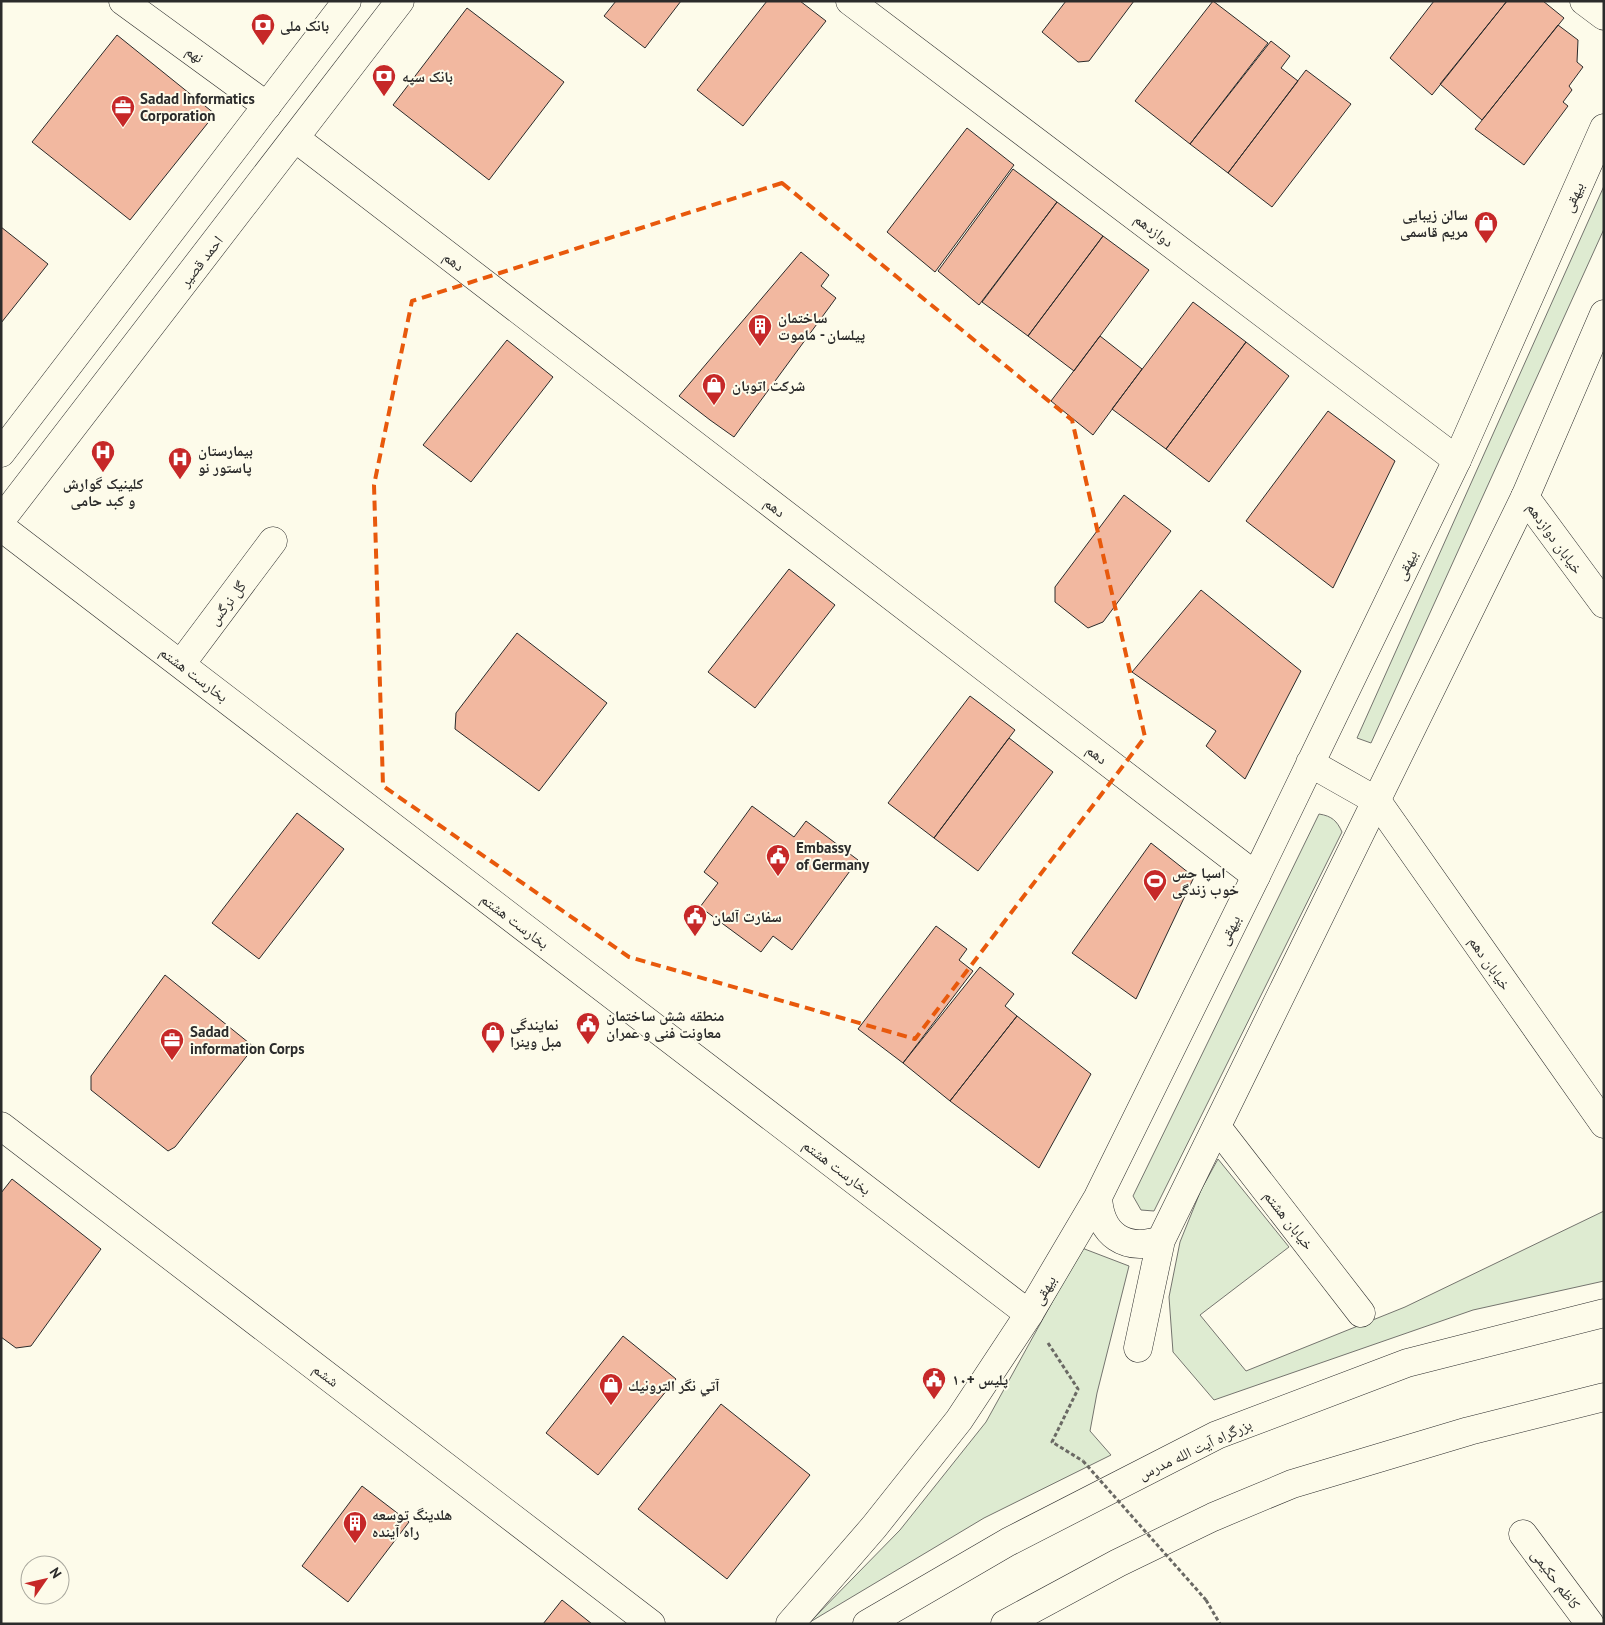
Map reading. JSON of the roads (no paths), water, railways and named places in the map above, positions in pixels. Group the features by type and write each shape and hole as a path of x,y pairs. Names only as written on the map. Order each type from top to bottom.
{"main road":[{"name":"نهم","path":"123,1 267,106"},
{"path":"1,453 347,1"},
{"name":"احمد قصیر","path":"1,520 400,1"},
{"name":"دوازدهم","path":"850,1 1457,460"},
{"path":"1584,1 1604,16"},
{"name":"بیهقی","path":"790,1624 874,1527 959,1420 1029,1314 1098,1197 1457,460 1604,128"},
{"name":"دهم","path":"295,138 1256,876"},
{"path":"1138,1348 1162,1240 1525,497 1604,314"},
{"name":"خیابان دوازدهم","path":"1525,497 1604,604"},
{"name":"بخارست هشتم","path":"1,527 1029,1314"},
{"name":"گل نرگس","path":"181,664 273,541"},
{"path":"1310,763 1377,801"},
{"name":"خیابان دهم","path":"1377,801 1604,1124"},
{"name":"ششم","path":"1,1126 651,1624"},
{"name":"خیابان هشتم","path":"1217,1127 1361,1314"},
{"path":"1098,1197 1098,1210 1103,1223 1123,1241 1136,1245 1162,1240"},
{"name":"بزرگراه آیت الله مدرس","path":"866,1624 1008,1542 1217,1435 1407,1363 1604,1313"},
{"path":"1005,1624 1118,1563 1292,1484 1469,1431 1604,1396"},
{"name":"کاظم حکیمی","path":"1523,1534 1590,1624"}],"place":[{"name":"بانک ملی","path":"263,46"},
{"name":"بانک سپه","path":"384,97"},
{"name":"Sadad Informatics Corporation","path":"123,128"},
{"name":"سالن زیبایی مریم قاسمی","path":"1486,244"},
{"name":"ساختمان پیلسان - ماموت","path":"760,347"},
{"name":"شرکت اتوبان","path":"714,406"},
{"name":"کلینیک گوارش و کبد حامی","path":"103,473"},
{"name":"بیمارستان پاستور نو","path":"180,480"},
{"name":"Embassy of Germany","path":"778,877"},
{"name":"اسپا حس خوب زندگی","path":"1155,902"},
{"name":"سفارت آلمان","path":"695,937"},
{"name":"منطقه شش ساختمان معاونت فنی و عمران","path":"588,1045"},
{"name":"نمایندگی مبل وینرا","path":"493,1054"},
{"name":"Sadad information Corps","path":"172,1061"},
{"name":"پلیس +۱٠","path":"934,1400"},
{"name":"آتي نگر الترونيك","path":"611,1406"},
{"name":"هلدینگ توسعه راه آینده","path":"355,1544"}]}
